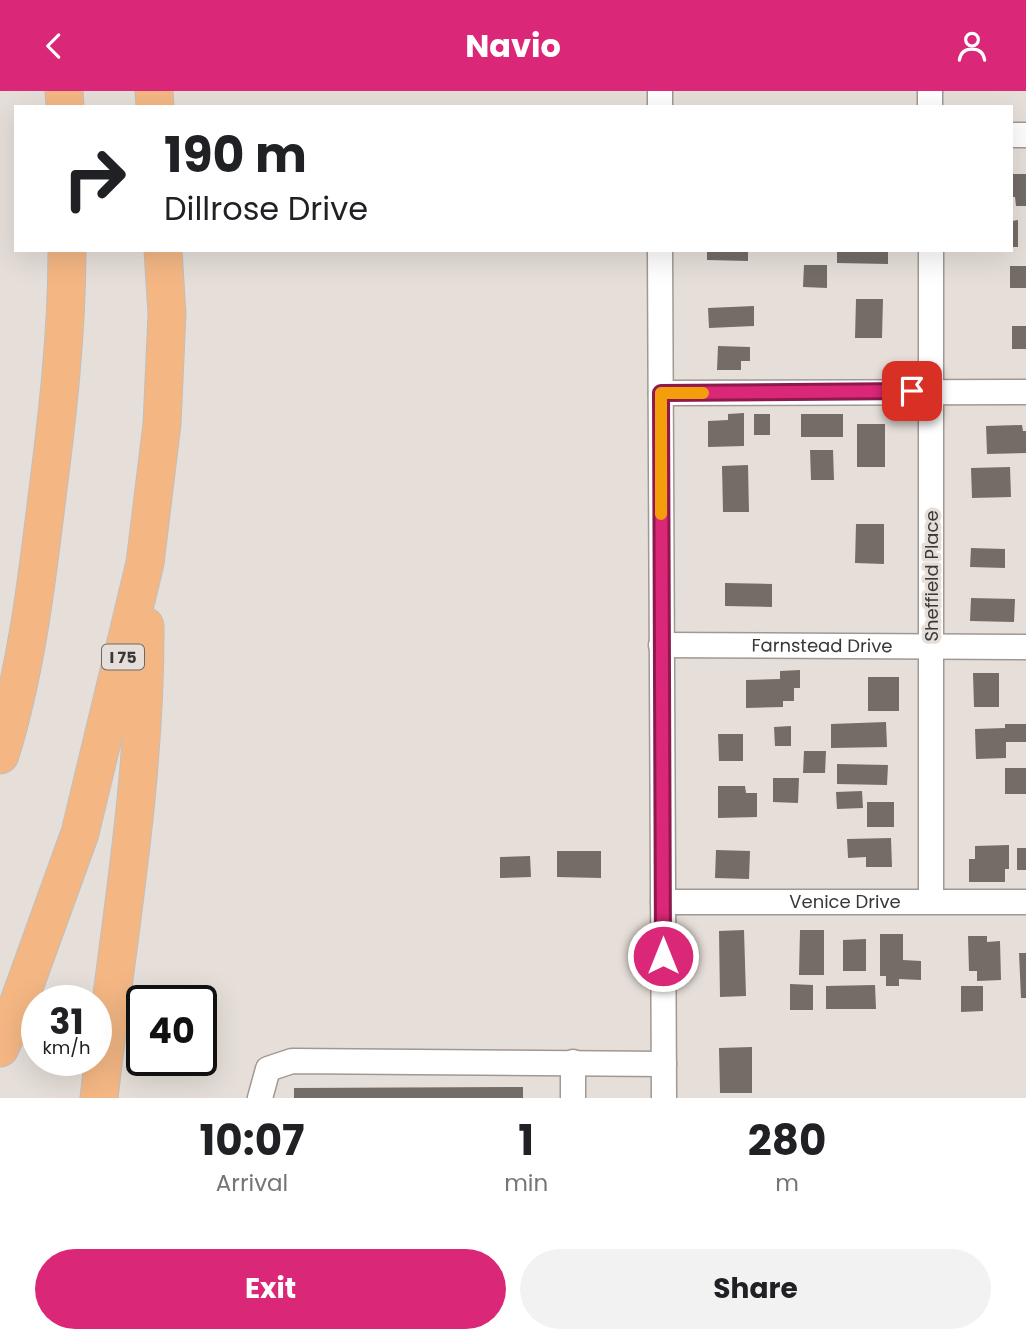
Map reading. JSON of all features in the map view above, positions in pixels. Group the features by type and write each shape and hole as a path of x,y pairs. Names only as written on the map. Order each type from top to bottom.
{"highway":[{"path":"0,755 18,689 38,568 57,417 67,252"},
{"name":"I 75","path":"0,1048 80,833 145,563 162,425 167,313 163,252"},
{"path":"99,1098 134,814 145,673 145,563"},
{"path":"0,726 18,689"}],"street":[{"path":"660,252 664,1098"},
{"name":"Sheffield Place","path":"931,252 931,901"},
{"path":"661,393 1026,392"},
{"name":"Farnstead Drive","path":"662,645 1026,647"},
{"name":"Venice Drive","path":"663,902 1026,902"},
{"path":"260,1098 268,1069 292,1061 664,1064"},
{"path":"573,1062 573,1098"}],"building":[{"path":"1013,174 1026,174 1026,206 1016,206"},
{"path":"1018,220 1018,247 1013,247 1013,221"},
{"path":"707,252 748,252 748,261 707,260"},
{"path":"837,252 888,252 888,264 837,263"},
{"path":"804,265 827,265 827,288 803,287"},
{"path":"1010,266 1026,266 1026,288 1010,288"},
{"path":"856,299 883,299 882,338 855,338"},
{"path":"754,306 754,326 709,328 708,308"},
{"path":"1012,326 1026,326 1026,349 1012,349"},
{"path":"718,346 750,347 750,361 741,361 741,370 717,370"},
{"path":"744,413 744,446 708,447 708,421 728,420 728,414"},
{"path":"754,414 770,414 770,435 754,435"},
{"path":"801,414 843,414 843,437 801,437"},
{"path":"857,424 885,424 885,467 857,467"},
{"path":"1022,425 1023,431 1026,431 1026,453 987,454 986,426"},
{"path":"810,450 833,450 834,480 811,480"},
{"path":"748,465 749,512 723,512 722,466"},
{"path":"1010,467 1011,497 972,498 971,468"},
{"path":"856,524 884,524 884,564 855,563"},
{"path":"971,548 1005,549 1005,568 970,567"},
{"path":"725,583 772,584 772,607 725,606"},
{"path":"971,598 1015,599 1014,622 970,621"},
{"path":"800,670 800,688 794,688 794,701 783,701 783,707 746,708 746,680 780,679 780,671"},
{"path":"973,673 999,673 999,707 974,707"},
{"path":"868,677 899,677 899,711 868,711"},
{"path":"886,722 887,747 831,748 831,724"},
{"path":"1005,724 1026,724 1026,742 1006,742 1006,758 976,759 975,729 1005,728"},
{"path":"791,726 791,746 775,746 774,727"},
{"path":"718,734 743,734 743,761 719,761"},
{"path":"804,751 826,751 825,773 803,773"},
{"path":"837,764 888,765 887,785 837,784"},
{"path":"1005,768 1026,768 1026,794 1005,794"},
{"path":"773,778 799,778 798,803 773,802"},
{"path":"718,786 745,786 746,793 757,793 757,817 718,818"},
{"path":"862,791 863,808 837,809 836,792"},
{"path":"867,802 894,802 894,827 867,827"},
{"path":"891,838 892,867 866,867 866,857 848,858 847,839"},
{"path":"1009,845 1009,869 1005,869 1005,882 969,882 969,859 975,859 975,846"},
{"path":"1017,848 1026,848 1026,870 1017,870"},
{"path":"716,850 750,851 749,879 715,878"},
{"path":"557,851 601,851 601,878 557,877"},
{"path":"530,856 531,877 500,878 500,857"},
{"path":"744,930 746,996 720,997 719,931"},
{"path":"800,930 824,930 824,975 799,975"},
{"path":"880,934 903,934 903,960 921,961 921,980 899,979 899,986 886,986 886,976 880,976"},
{"path":"968,936 987,936 987,942 1000,941 1001,980 977,981 977,971 969,971"},
{"path":"866,939 866,971 843,971 843,940"},
{"path":"1019,953 1026,953 1026,998 1021,998"},
{"path":"790,984 813,985 813,1010 790,1010"},
{"path":"875,985 876,1009 826,1009 826,986"},
{"path":"961,986 983,986 983,1011 961,1012"},
{"path":"752,1047 752,1093 720,1093 719,1048"},
{"path":"523,1087 523,1098 294,1098 294,1088"}],"slow traffic":[{"path":"661,514 661,393 703,393"}],"route":[{"path":"663,956 661,393 912,391"}]}
